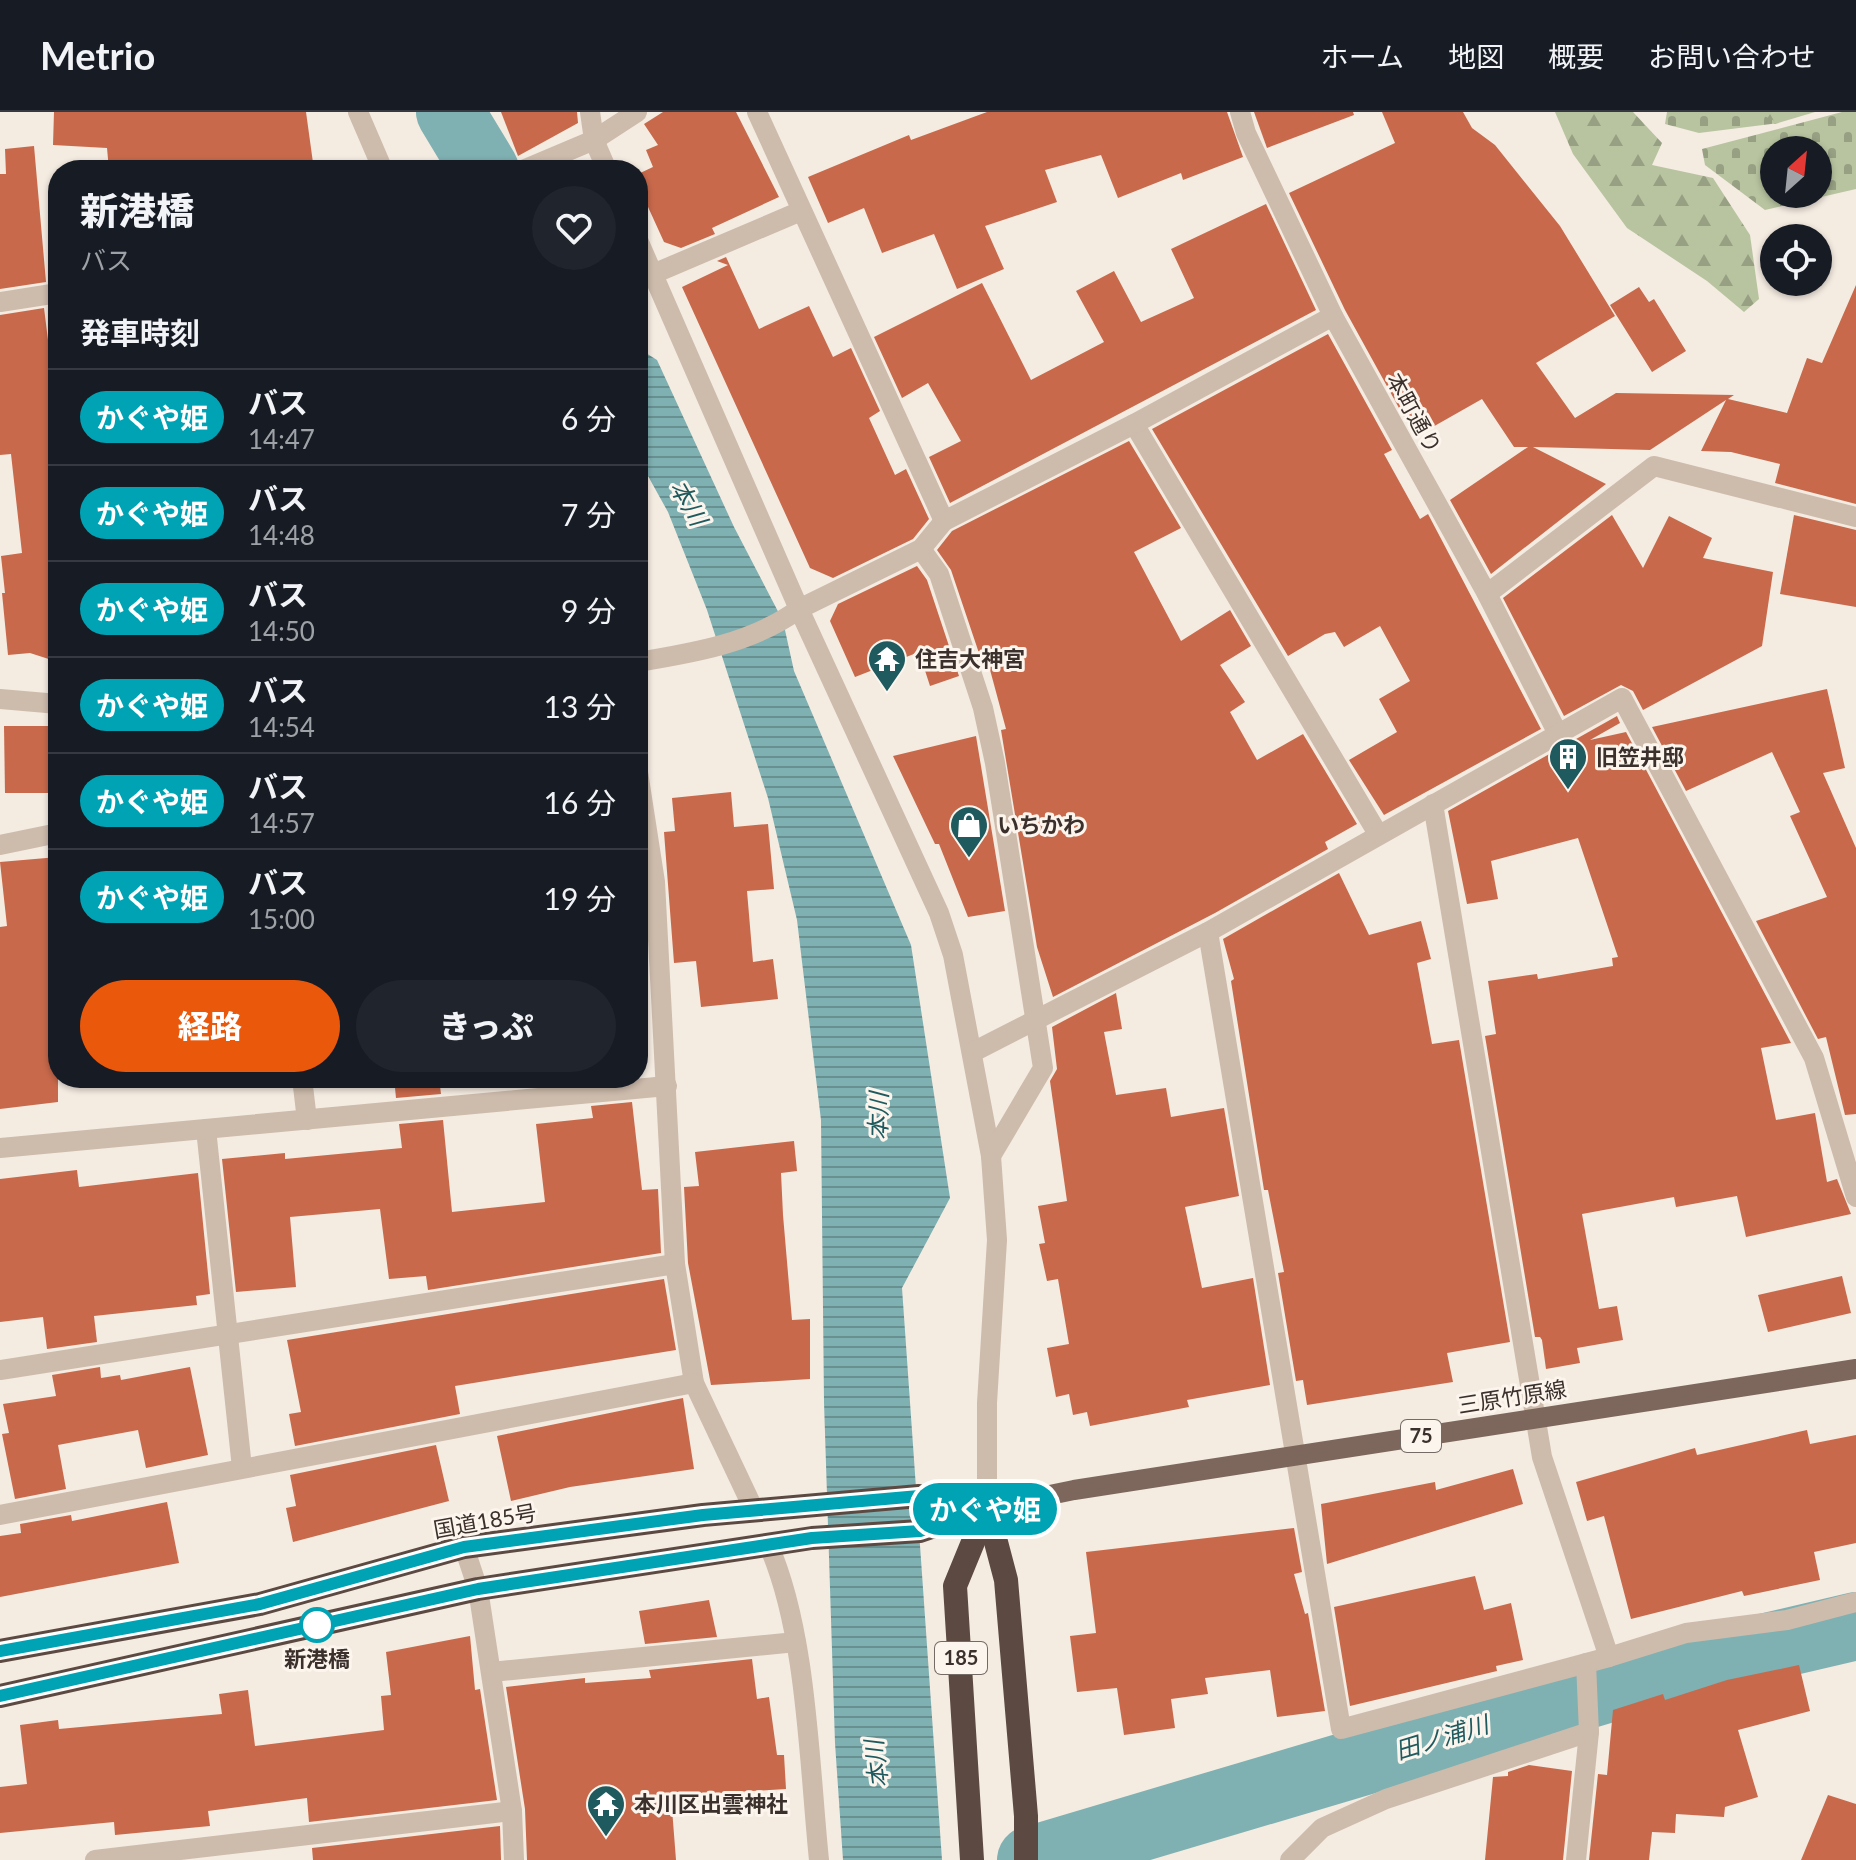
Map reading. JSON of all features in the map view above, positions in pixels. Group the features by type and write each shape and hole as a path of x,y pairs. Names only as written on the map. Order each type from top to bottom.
{"highway":[{"name":"国道185号","path":"0,1651 260,1604 464,1547 754,1510 919,1496 987,1508"},
{"path":"0,1696 478,1589 812,1538 920,1531 987,1508"},
{"name":"185","path":"972,1860 972,1813 955,1586 987,1508"},
{"name":"185","path":"987,1508 1006,1580 1026,1816 1026,1860"}],"main road":[{"name":"三原竹原線","path":"987,1508 1074,1490 1856,1369"}],"street":[{"path":"358,112 379,160"},
{"path":"590,112 594,140 603,160"},
{"path":"546,160 594,140 637,112"},
{"path":"757,112 944,521"},
{"name":"本町通り","path":"1240,112 1246,133 1333,316 1487,594 1557,732"},
{"path":"653,274 801,211"},
{"path":"648,263 791,615 939,913 953,955 991,1156 997,1240 987,1403 987,1508"},
{"path":"0,302 48,295"},
{"path":"648,660 706,651 791,615 921,549 944,521 1134,424 1333,316"},
{"path":"1134,424 1378,834"},
{"path":"1487,594 1654,466 1856,517"},
{"path":"921,549 939,574 983,708 995,763 1032,1019 1043,1068 991,1156"},
{"path":"973,1052 1032,1019 1208,932 1622,698 1814,1058 1856,1197"},
{"path":"0,699 48,703"},
{"path":"1433,804 1542,1457 1609,1657"},
{"path":"0,845 48,835"},
{"path":"648,837 655,882 675,1264 694,1383 754,1510"},
{"path":"1208,932 1341,1729 1587,1668 1609,1657 1686,1633 1787,1620 1856,1602"},
{"path":"648,1088 667,1086"},
{"path":"303,1088 307,1120"},
{"path":"0,1148 646,1088"},
{"path":"206,1129 242,1468"},
{"path":"0,1370 675,1264"},
{"path":"0,1515 694,1383"},
{"path":"768,1544 784,1580 796,1642 819,1860"},
{"path":"464,1547 478,1589 512,1811 514,1860"},
{"path":"491,1672 796,1642"},
{"path":"1576,1860 1589,1723 1587,1668"},
{"path":"1290,1860 1322,1828 1386,1799 1589,1723"},
{"path":"95,1860 512,1811"}],"green space":[{"path":"1555,112 1633,112 1662,143 1652,165 1713,178 1750,235 1759,299 1744,312 1707,281 1627,228 1573,154"},
{"path":"1667,112 1756,112 1779,123 1699,133 1665,124"},
{"path":"1753,112 1815,112 1775,124"},
{"path":"1842,112 1856,112 1856,189 1832,195 1832,136 1760,136 1760,206 1705,165 1702,149"}],"water":[{"path":"648,354 657,360 734,527 783,621 794,671 911,945 950,1198 902,1288 942,1860 843,1860 835,1743 824,1402 821,1120 797,920 768,798 707,610 668,512 648,476"}],"building":[{"path":"54,112 306,112 313,160 108,160 107,148 53,145"},
{"path":"501,112 577,112 578,123 518,156"},
{"path":"663,112 736,112 779,197 712,228 715,234 681,248 664,242 648,207 648,169 653,167 646,150 658,145 644,124"},
{"path":"987,112 1227,112 1243,157 1183,180 1181,173 1118,198 1101,155 1045,170 1057,202 985,226 1004,269 957,289 934,234 882,253 864,208 828,223 808,177 909,135 911,140"},
{"path":"1254,112 1353,112 1354,115 1267,148"},
{"path":"1382,112 1463,112 1472,128 1495,145 1560,226 1615,316 1536,363 1575,418 1616,393 1734,395 1728,399 1787,413 1807,358 1822,363 1856,285 1856,504 1775,483 1780,464 1731,452 1701,451 1726,400 1650,450 1533,447 1606,484 1491,574 1450,500 1528,447 1514,447 1482,399 1415,437 1345,310 1289,193 1395,143"},
{"path":"34,146 46,282 0,289 0,174 6,174 5,149"},
{"path":"1266,204 1316,310 950,503 929,457 961,441 928,383 902,398 874,337 982,283 1031,380 1104,342 1076,291 1114,271 1141,322 1194,298 1171,249"},
{"path":"726,257 759,329 809,306 833,357 851,348 880,411 869,418 895,475 906,469 929,519 913,539 833,578 810,568 682,287 728,265 717,261"},
{"path":"1639,287 1649,302 1654,299 1686,351 1652,372 1610,305"},
{"path":"44,308 48,340 48,659 30,653 8,655 1,556 22,553 11,454 0,455 0,315"},
{"path":"1328,334 1392,450 1384,454 1420,519 1428,514 1541,729 1384,815 1349,760 1397,732 1379,699 1410,681 1380,626 1344,647 1335,632 1325,634 1288,656 1152,429"},
{"path":"1129,441 1181,528 1134,552 1181,641 1230,610 1251,646 1220,665 1245,702 1230,712 1257,760 1303,734 1357,824 1325,842 1328,849 1215,913 1053,997 1037,947 1001,730 1006,729 989,666 984,668 951,570 937,550 952,531"},
{"path":"1612,515 1643,568 1669,516 1712,538 1703,558 1773,572 1762,646 1643,710 1633,691 1621,685 1564,716 1503,598"},
{"path":"1794,515 1856,530 1856,607 1780,594"},
{"path":"917,566 927,580 959,676 930,686 919,652 855,677 830,621 838,604"},
{"path":"1827,689 1845,768 1823,773 1856,848 1856,1114 1845,1115 1826,1037 1818,1039 1756,921 1827,897 1790,816 1800,812 1772,752 1686,791 1652,727"},
{"path":"1617,716 1620,723 1590,740 1626,732 1791,1043 1761,1048 1776,1120 1815,1113 1827,1182 1837,1179 1851,1214 1746,1237 1737,1196 1676,1207 1674,1197 1582,1214 1599,1309 1617,1306 1623,1340 1577,1348 1580,1363 1546,1369 1542,1340 1535,1337 1485,1036 1496,1034 1488,981 1537,974 1538,979 1613,966 1612,958 1618,957 1578,838 1491,861 1498,899 1467,904 1448,811"},
{"path":"4,726 48,726 48,793 5,793"},
{"path":"976,736 1005,911 968,917 939,844 935,844 893,756"},
{"path":"731,792 734,827 768,824 774,889 747,891 753,962 773,959 778,999 701,1007 696,961 674,963 664,832 675,831 672,798"},
{"path":"48,858 48,1088 58,1088 58,1102 0,1109 0,927 7,926 0,862"},
{"path":"1339,873 1369,935 1421,921 1431,959 1417,963 1432,1044 1459,1040 1510,1342 1447,1353 1453,1382 1307,1405 1303,1380 1296,1381 1278,1273 1284,1272 1268,1190 1264,1190 1231,981 1234,979 1223,939"},
{"path":"1116,993 1122,1029 1104,1032 1116,1095 1166,1088 1171,1117 1224,1108 1239,1196 1185,1207 1202,1288 1253,1278 1270,1385 1187,1400 1189,1407 1090,1426 1087,1412 1073,1415 1069,1394 1056,1397 1047,1348 1069,1344 1058,1279 1047,1281 1039,1244 1045,1243 1038,1206 1067,1201 1050,1081 1057,1069 1052,1027"},
{"path":"395,1088 440,1088 441,1094 396,1098"},
{"path":"632,1102 642,1190 658,1189 661,1253 428,1290 426,1276 389,1279 380,1209 290,1217 296,1287 236,1292 222,1159 285,1153 285,1159 402,1148 399,1124 443,1120 452,1212 545,1202 536,1124 593,1118 591,1106"},
{"path":"794,1141 797,1171 781,1173 783,1215 792,1320 810,1319 810,1379 711,1385 688,1263 684,1187 699,1186 695,1152"},
{"path":"77,1170 79,1187 198,1173 210,1294 196,1296 197,1305 94,1316 97,1342 47,1349 43,1317 0,1322 0,1179"},
{"path":"1842,1276 1851,1313 1768,1332 1758,1295"},
{"path":"664,1279 676,1350 455,1386 460,1414 295,1446 289,1414 301,1412 287,1340"},
{"path":"100,1367 101,1378 120,1375 121,1380 190,1367 208,1455 146,1468 138,1430 58,1445 66,1489 15,1499 2,1434 9,1433 3,1404 56,1396 52,1375"},
{"path":"683,1398 694,1469 570,1487 511,1501 497,1436"},
{"path":"1807,1430 1810,1444 1856,1435 1856,1543 1814,1552 1820,1580 1744,1596 1742,1591 1631,1619 1604,1516 1587,1521 1576,1482 1695,1448 1697,1455"},
{"path":"436,1445 449,1501 293,1542 286,1508 296,1506 290,1475"},
{"path":"1513,1469 1523,1504 1327,1564 1321,1504 1435,1482 1436,1490"},
{"path":"167,1502 179,1563 0,1597 0,1536 21,1533 20,1524 71,1515 72,1521"},
{"path":"1294,1528 1302,1572 1294,1574 1305,1614 1308,1613 1325,1711 1277,1717 1270,1670 1205,1678 1208,1694 1171,1699 1175,1728 1124,1735 1117,1688 1077,1692 1070,1636 1096,1633 1086,1552"},
{"path":"1475,1576 1484,1610 1511,1603 1523,1660 1496,1666 1497,1671 1350,1706 1334,1607"},
{"path":"709,1600 717,1637 645,1644 639,1611"},
{"path":"470,1636 475,1690 480,1689 497,1800 309,1822 307,1798 208,1811 210,1826 115,1835 114,1822 0,1833 0,1787 27,1784 20,1725 58,1720 59,1729 222,1714 219,1694 248,1690 255,1746 384,1730 381,1696 391,1695 386,1652"},
{"path":"752,1659 757,1699 769,1697 777,1755 784,1755 786,1789 671,1796 676,1860 527,1860 525,1809 506,1687 585,1678 585,1683 651,1678 649,1670"},
{"path":"1799,1665 1810,1711 1738,1730 1758,1797 1725,1807 1724,1817 1676,1814 1675,1833 1652,1832 1649,1860 1589,1860 1598,1774 1607,1775 1613,1710 1663,1694 1665,1700 1727,1680"},
{"path":"1529,1765 1572,1771 1563,1860 1485,1860 1493,1777 1508,1776 1508,1772"},
{"path":"1828,1795 1856,1804 1856,1860 1801,1860"},
{"path":"500,1826 501,1860 313,1860 312,1848"}],"waterway":[{"name":"本川","path":"450,112 479,160"},
{"name":"田ノ浦川","path":"1031,1860 1677,1668 1856,1626"}],"bus line":[{"name":"かぐや姫","path":"0,1651 260,1604 464,1547 703,1515 919,1496 987,1508 920,1531 812,1538 703,1552 478,1589 0,1696"}],"place":[{"name":"住吉大神宮","path":"887,693"},
{"name":"旧笠井邸","path":"1568,791"},
{"name":"いちかわ","path":"969,859"},
{"name":"新港橋","path":"317,1625"},
{"name":"本川区出雲神社","path":"606,1838"}]}
